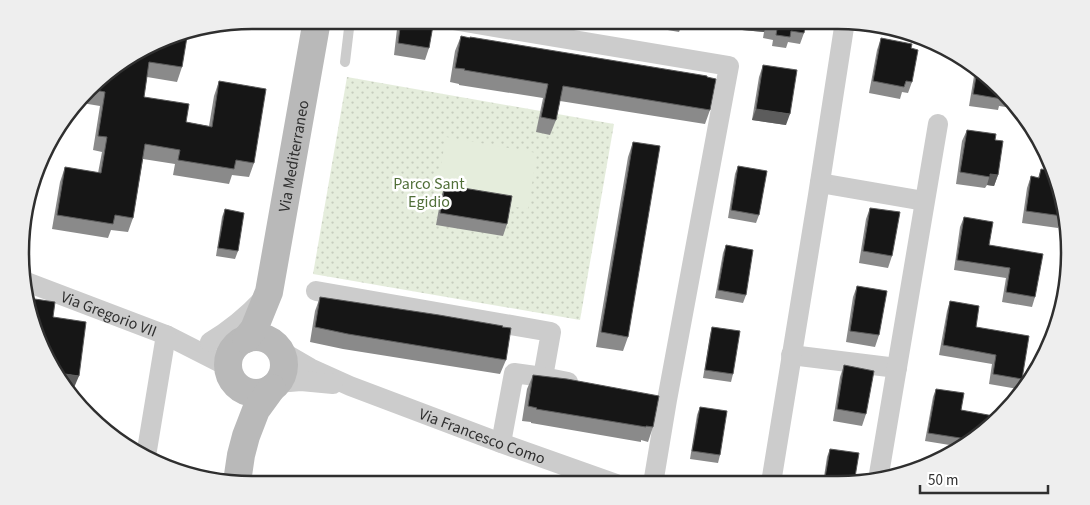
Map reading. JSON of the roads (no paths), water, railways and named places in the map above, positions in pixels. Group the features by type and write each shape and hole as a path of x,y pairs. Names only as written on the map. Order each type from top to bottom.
{"main road":[{"name":"Via Mediterraneo","path":"238,359 254,330 269,292 315,29"},
{"name":"Via Mediterraneo","path":"269,292 276,347"},
{"path":"238,476 246,436 256,410 281,377 284,363 276,347 268,340 260,338 238,359 241,406 241,456"},
{"path":"238,359 245,391 252,393 266,391 275,386"}],"street":[{"path":"507,29 729,66 657,399 653,476"},
{"path":"772,476 844,29"},
{"path":"879,472 938,124"},
{"path":"820,183 924,201"},
{"name":"Via Gregorio VII","path":"31,284 166,335 238,359"},
{"path":"316,291 551,332 543,378"},
{"path":"210,342 228,331 269,292"},
{"path":"147,449 166,335"},
{"name":"Via Gregorio VII","path":"166,335 210,342 238,359"},
{"name":"Via Francesco Como","path":"276,347 310,368 350,386 594,476"},
{"path":"791,355 897,368"},
{"path":"501,443 514,373 581,384"},
{"name":"Via Francesco Como","path":"275,386 301,381 350,386"}],"lane":[{"path":"345,62 349,29"}],"park label":[{"name":"Parco Sant Egidio","path":"429,192"}]}
